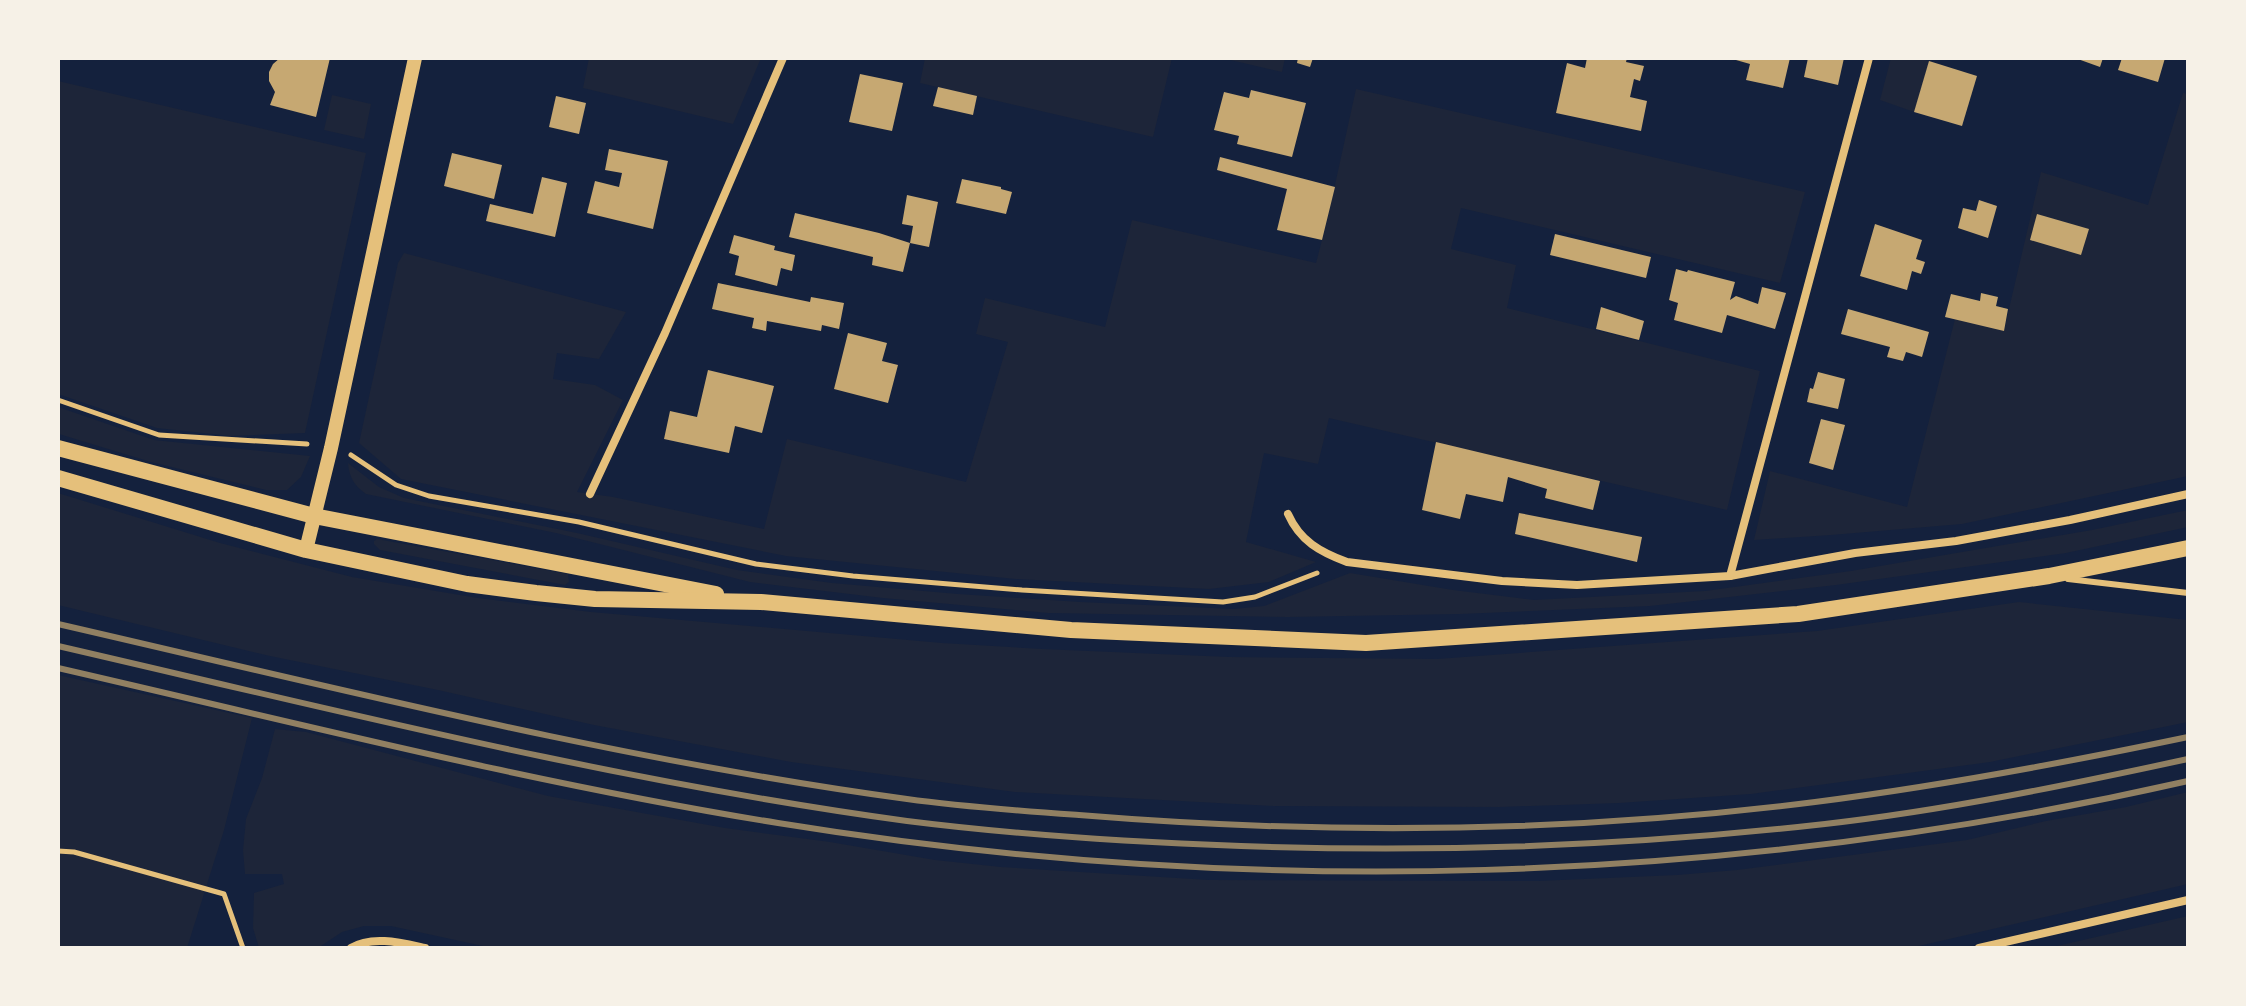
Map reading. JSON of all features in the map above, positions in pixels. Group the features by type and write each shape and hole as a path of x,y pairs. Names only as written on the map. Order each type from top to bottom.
{"main road":[{"path":"58,448 314,516 761,602"},
{"path":"58,478 306,550 467,584 536,593 595,599 761,602 1071,630 1366,643 1798,614 2049,576 2188,548"}],"street":[{"path":"306,550 415,58"},
{"path":"590,494 665,333 783,58"},
{"path":"1730,576 1869,58"},
{"path":"1288,514 1295,530 1311,545 1347,562 1502,581 1577,585 1730,576 1855,553 1956,541 2041,526 2188,494"},
{"path":"1979,948 2188,900"},
{"path":"351,948 359,943 384,941 425,948"}],"lane":[{"path":"2049,576 2188,593"}],"path":[{"path":"58,400 159,435 331,448 352,455 396,485 429,496 579,522 756,564 853,576 1022,590 1223,602 1255,597 1347,562"},
{"path":"58,851 74,852 224,894 243,948"}],"shaded area":[{"path":"589,58 761,58 733,124 583,88"},
{"path":"925,58 1172,58 1153,137 920,83"},
{"path":"1222,58 1285,58 1282,72"},
{"path":"1891,58 1929,61 1914,112 1880,100"},
{"path":"58,81 366,153 305,433 231,436 157,428 58,394"},
{"path":"1356,89 1805,192 1780,283 1461,208 1451,249 1516,265 1507,308 1760,371 1727,510 1329,418 1318,464 1264,453 1246,542 1316,562 1269,582 1209,589 1016,579 786,556 401,479 359,443 398,263 404,253 626,312 599,359 557,353 553,379 595,385 623,400 577,492 764,529 787,439 966,482 1008,342 976,334 985,298 1105,327 1132,220 1316,263"},
{"path":"2183,93 2188,94 2188,476 1962,524 1754,540 1770,471 1907,507 1955,319 2004,330 2041,172 2148,205"},
{"path":"332,95 371,104 364,139 324,130"},
{"path":"58,407 154,440 310,456 301,477 287,490 266,490 151,462 59,434"},
{"path":"348,463 379,487 404,498 737,570 832,583 958,594 1234,609 1264,606 1350,573 1534,600 1705,591 1851,571 2092,530 2188,510 2188,527 2066,553 1836,585 1650,606 1288,617 1048,613 750,582 556,533 366,494 353,481"},
{"path":"58,493 220,543 352,577 478,598 591,612 1042,649 1229,657 1437,659 1817,631 2019,602 2188,620 2188,722 1990,762 1751,794 1619,803 1499,807 1274,806 1015,792 791,762 594,725 270,656 58,605"},
{"path":"377,539 568,574 569,582 565,585 380,550 374,544"},
{"path":"58,675 252,718 224,830 187,948 58,948"},
{"path":"275,729 306,732 548,796 725,828 935,860 1209,880 1538,881 1737,870 1967,840 2188,792 2188,884 1910,948 492,948 391,926 364,926 342,932 318,948 259,948 253,928 254,893 284,884 282,874 245,874 243,850 246,819 262,778"},
{"path":"2188,916 2188,948 2048,948"}],"building":[{"path":"280,58 330,58 316,117 270,105 275,92 269,81 269,72"},
{"path":"1298,58 1313,58 1310,67 1297,63"},
{"path":"1587,58 1627,58 1626,62 1644,66 1640,81 1634,79 1630,97 1647,101 1641,131 1556,113 1567,63 1585,68"},
{"path":"1729,58 1790,58 1783,88 1746,80 1750,64"},
{"path":"1808,58 1844,58 1838,85 1804,77"},
{"path":"2075,58 2103,58 2100,67"},
{"path":"2122,58 2165,58 2158,82 2118,70"},
{"path":"1929,61 1977,76 1962,126 1914,112"},
{"path":"860,74 903,83 892,131 849,122"},
{"path":"938,87 977,96 973,115 933,106"},
{"path":"1251,90 1306,103 1292,157 1237,144 1239,136 1214,130 1224,92 1249,98"},
{"path":"556,96 586,103 579,134 549,127"},
{"path":"609,149 668,161 653,229 587,213 595,181 619,187 622,173 605,170"},
{"path":"452,153 502,165 494,199 444,186"},
{"path":"1220,157 1335,187 1322,240 1277,230 1287,189 1217,170"},
{"path":"542,177 567,183 555,237 486,221 490,204 533,214"},
{"path":"962,179 1012,192 1006,214 956,203"},
{"path":"907,195 938,202 929,247 910,243 913,226 902,224"},
{"path":"1979,200 1997,206 1988,238 1958,228 1963,208 1976,211"},
{"path":"795,213 910,243 903,272 872,265 873,257 789,237"},
{"path":"2037,214 2089,229 2081,255 2030,240"},
{"path":"1875,224 1922,240 1916,259 1925,262 1921,274 1912,271 1907,290 1860,276"},
{"path":"1555,234 1651,257 1646,278 1550,255"},
{"path":"734,235 795,255 792,271 781,268 777,286 735,275 739,256 729,253"},
{"path":"1676,269 1735,282 1730,300 1736,296 1758,304 1762,287 1786,293 1775,329 1727,315 1722,333 1674,320 1678,303 1669,300"},
{"path":"718,283 810,302 811,297 844,303 839,329 822,325 821,331 767,321 766,331 752,328 754,318 712,309"},
{"path":"1981,293 1998,297 1996,306 2008,309 2004,331 1945,317 1951,294 1980,301"},
{"path":"1601,307 1644,321 1639,340 1596,329"},
{"path":"1848,309 1929,332 1922,357 1906,352 1903,361 1887,357 1890,347 1841,334"},
{"path":"848,333 887,343 882,361 898,365 888,403 834,389"},
{"path":"708,370 774,386 762,433 735,426 729,453 664,439 670,411 697,417"},
{"path":"1818,372 1845,379 1838,409 1807,402"},
{"path":"1821,419 1845,425 1833,470 1809,463"},
{"path":"1436,442 1600,481 1593,510 1545,498 1547,489 1508,477 1503,502 1466,494 1460,519 1422,510"},
{"path":"1519,513 1642,537 1637,562 1515,534"}],"railway":[{"path":"58,624 587,744 800,783 928,802 1263,826 1447,828 1632,820 1724,812 1909,789 2188,737"},
{"path":"58,646 374,720 693,786 907,821 1032,834 1157,842 1388,849 1534,846 1679,838 1916,812 2188,759"},
{"path":"58,668 417,752 687,807 954,847 1130,863 1308,871 1485,870 1662,860 1838,843 2014,816 2188,781"}]}
